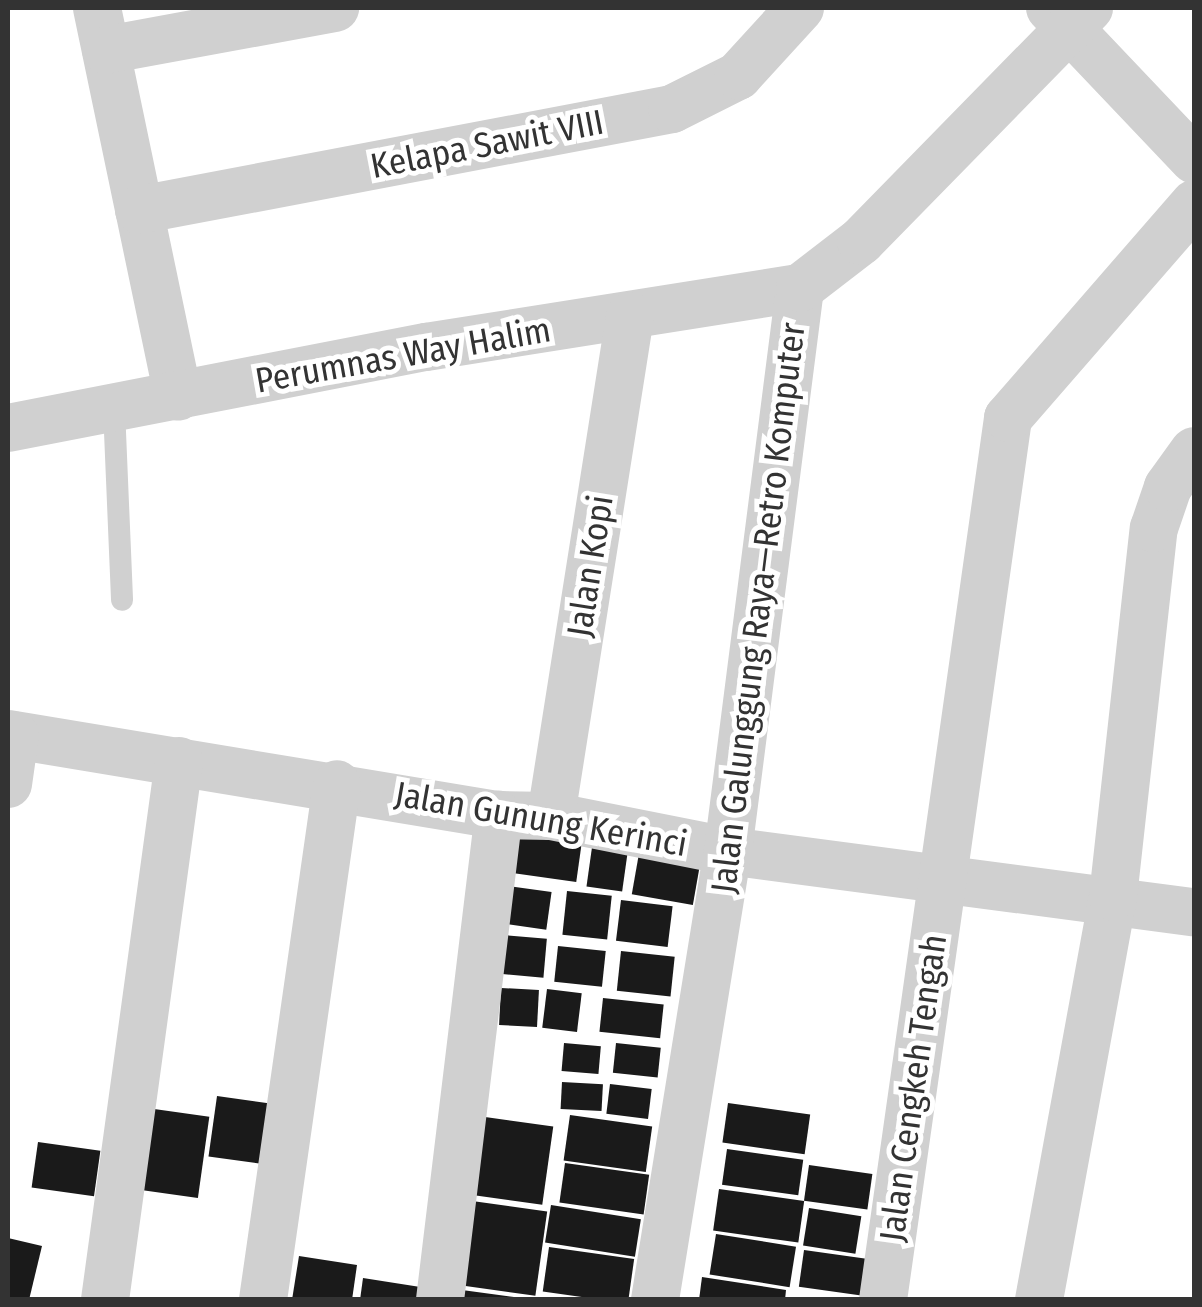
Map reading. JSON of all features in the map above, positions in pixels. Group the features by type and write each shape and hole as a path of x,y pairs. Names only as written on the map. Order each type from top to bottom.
{"street":[{"path":"178,397 102,29 335,8"},
{"name":"Kelapa Sawit VIII","path":"139,210 672,109 738,76 800,8"},
{"path":"1070,14 1194,160"},
{"name":"Jalan Galunggung Raya—Retro Komputer","path":"655,1300 728,851 800,288 861,241 1070,14"},
{"name":"Jalan Cengkeh Tengah","path":"883,1300 1008,418 1194,204"},
{"name":"Perumnas Way Halim","path":"8,428 426,347 800,288"},
{"name":"Jalan Kopi","path":"551,816 630,316"},
{"path":"1039,1300 1113,898 1154,528 1168,488 1194,451"},
{"path":"8,784 11,734"},
{"name":"Jalan Gunung Kerinci","path":"11,734 337,784 499,814 551,816 728,851 1113,898 1194,912"},
{"path":"105,1300 179,760"},
{"path":"263,1300 337,784"},
{"path":"440,1300 499,814"}],"lane":[{"path":"114,408 122,600"}],"building":[{"path":"516,822 583,831 576,882 509,873"},
{"path":"594,833 630,838 622,891 586,886"},
{"path":"641,842 702,853 693,905 632,894"},
{"path":"508,886 552,892 546,930 503,924"},
{"path":"567,891 612,896 607,939 562,935"},
{"path":"621,900 673,906 668,947 616,941"},
{"path":"503,935 547,939 543,978 500,974"},
{"path":"558,946 606,951 602,987 554,982"},
{"path":"621,951 675,957 671,996 617,991"},
{"path":"501,988 539,990 537,1027 499,1025"},
{"path":"547,989 582,993 577,1032 542,1028"},
{"path":"603,998 664,1004 660,1038 599,1032"},
{"path":"564,1043 601,1046 598,1074 562,1071"},
{"path":"616,1043 661,1048 658,1078 613,1073"},
{"path":"562,1082 603,1084 602,1111 561,1109"},
{"path":"610,1084 652,1089 648,1119 606,1114"},
{"path":"217,1096 286,1106 278,1166 209,1156"},
{"path":"728,1103 810,1115 805,1154 722,1143"},
{"path":"140,1107 209,1117 198,1198 129,1188"},
{"path":"570,1115 652,1127 646,1172 564,1161"},
{"path":"478,1116 553,1127 542,1205 467,1194"},
{"path":"38,1142 100,1151 94,1196 32,1188"},
{"path":"727,1149 803,1160 798,1195 722,1185"},
{"path":"565,1163 649,1175 644,1214 559,1203"},
{"path":"809,1165 872,1174 867,1210 804,1201"},
{"path":"719,1189 804,1201 798,1243 713,1231"},
{"path":"465,1200 547,1212 535,1296 453,1284"},
{"path":"551,1205 641,1219 635,1257 545,1243"},
{"path":"809,1208 861,1216 855,1254 803,1246"},
{"path":"716,1234 796,1247 790,1287 710,1274"},
{"path":"8,1238 42,1246 29,1300 8,1300"},
{"path":"549,1247 634,1259 628,1300 543,1292"},
{"path":"804,1250 866,1259 861,1295 799,1287"},
{"path":"299,1256 357,1265 352,1300 292,1300"},
{"path":"702,1277 786,1290 785,1300 699,1300"},
{"path":"363,1278 433,1289 432,1300 360,1300"},
{"path":"462,1290 514,1297 514,1300 461,1300"}]}
